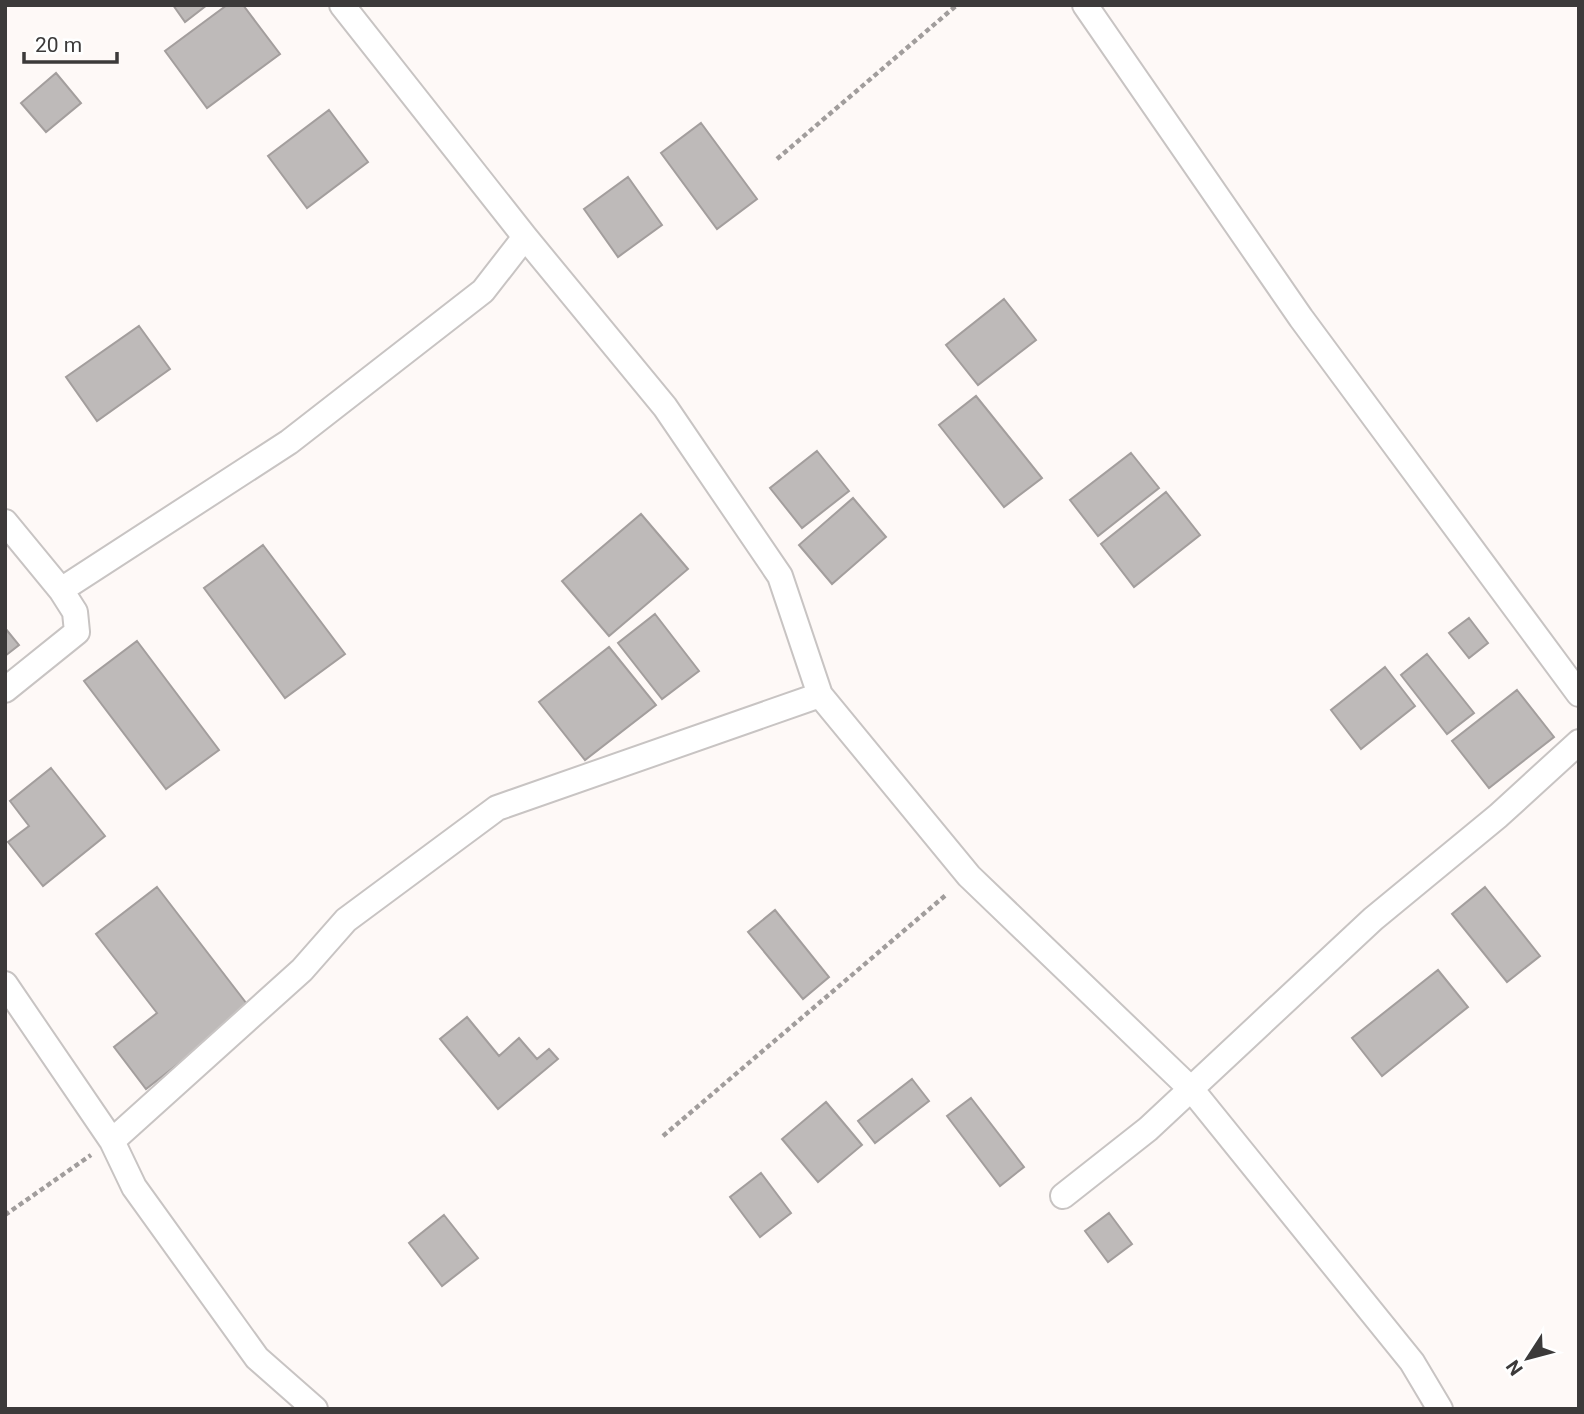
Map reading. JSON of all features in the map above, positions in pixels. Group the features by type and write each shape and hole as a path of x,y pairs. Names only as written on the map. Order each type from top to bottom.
{"street":[{"path":"342,5 525,237 666,407 780,576 820,695 968,876 1192,1090 1412,1362 1440,1409"},
{"path":"1085,5 1301,318 1579,694"},
{"path":"61,590 289,442 483,291 525,237"},
{"path":"5,522 61,590 75,612 77,632 5,690"},
{"path":"112,1141 302,970 346,920 497,807 820,695"},
{"path":"1063,1196 1148,1129 1373,919 1497,816 1579,742"},
{"path":"5,984 112,1141 134,1188 257,1358 315,1409"}],"path":[{"path":"776,159 957,5"},
{"path":"663,1136 968,876"},
{"path":"5,1215 112,1141"}],"building":[{"path":"173,5 207,5 185,22"},
{"path":"227,5 243,5 280,54 207,108 165,51"},
{"path":"56,73 81,103 46,132 21,103"},
{"path":"329,110 368,162 307,208 268,156"},
{"path":"701,123 757,199 717,229 661,153"},
{"path":"628,177 662,225 618,257 584,209"},
{"path":"1004,299 1036,340 978,385 946,345"},
{"path":"139,326 170,369 97,421 66,377"},
{"path":"976,396 1042,478 1004,507 939,425"},
{"path":"817,451 849,491 802,528 770,488"},
{"path":"1131,453 1159,488 1098,536 1070,500"},
{"path":"1166,492 1200,535 1134,587 1101,544"},
{"path":"853,498 886,537 832,584 799,545"},
{"path":"641,514 688,569 609,636 562,581"},
{"path":"263,545 345,654 285,698 204,588"},
{"path":"655,614 699,671 662,699 618,643"},
{"path":"1469,618 1488,643 1469,658 1449,633"},
{"path":"5,628 19,645 5,656"},
{"path":"137,641 219,750 166,789 84,681"},
{"path":"609,647 656,705 585,760 539,702"},
{"path":"1427,654 1474,713 1447,734 1401,675"},
{"path":"1385,667 1415,706 1361,749 1331,710"},
{"path":"1517,690 1554,737 1489,788 1452,741"},
{"path":"51,768 105,836 43,886 8,842 29,826 10,801"},
{"path":"157,887 250,1008 146,1089 114,1047 157,1013 96,934"},
{"path":"1485,887 1540,956 1507,982 1452,914"},
{"path":"775,910 829,977 803,999 748,932"},
{"path":"1438,970 1468,1007 1382,1076 1352,1038"},
{"path":"467,1017 499,1056 519,1038 537,1059 549,1049 558,1059 498,1109 440,1039"},
{"path":"912,1079 929,1101 875,1143 858,1121"},
{"path":"971,1098 1024,1167 1000,1186 947,1116"},
{"path":"826,1102 862,1145 818,1182 782,1139"},
{"path":"761,1173 791,1213 760,1237 730,1197"},
{"path":"1109,1213 1132,1244 1108,1262 1085,1231"},
{"path":"444,1215 478,1258 442,1286 409,1243"}]}
